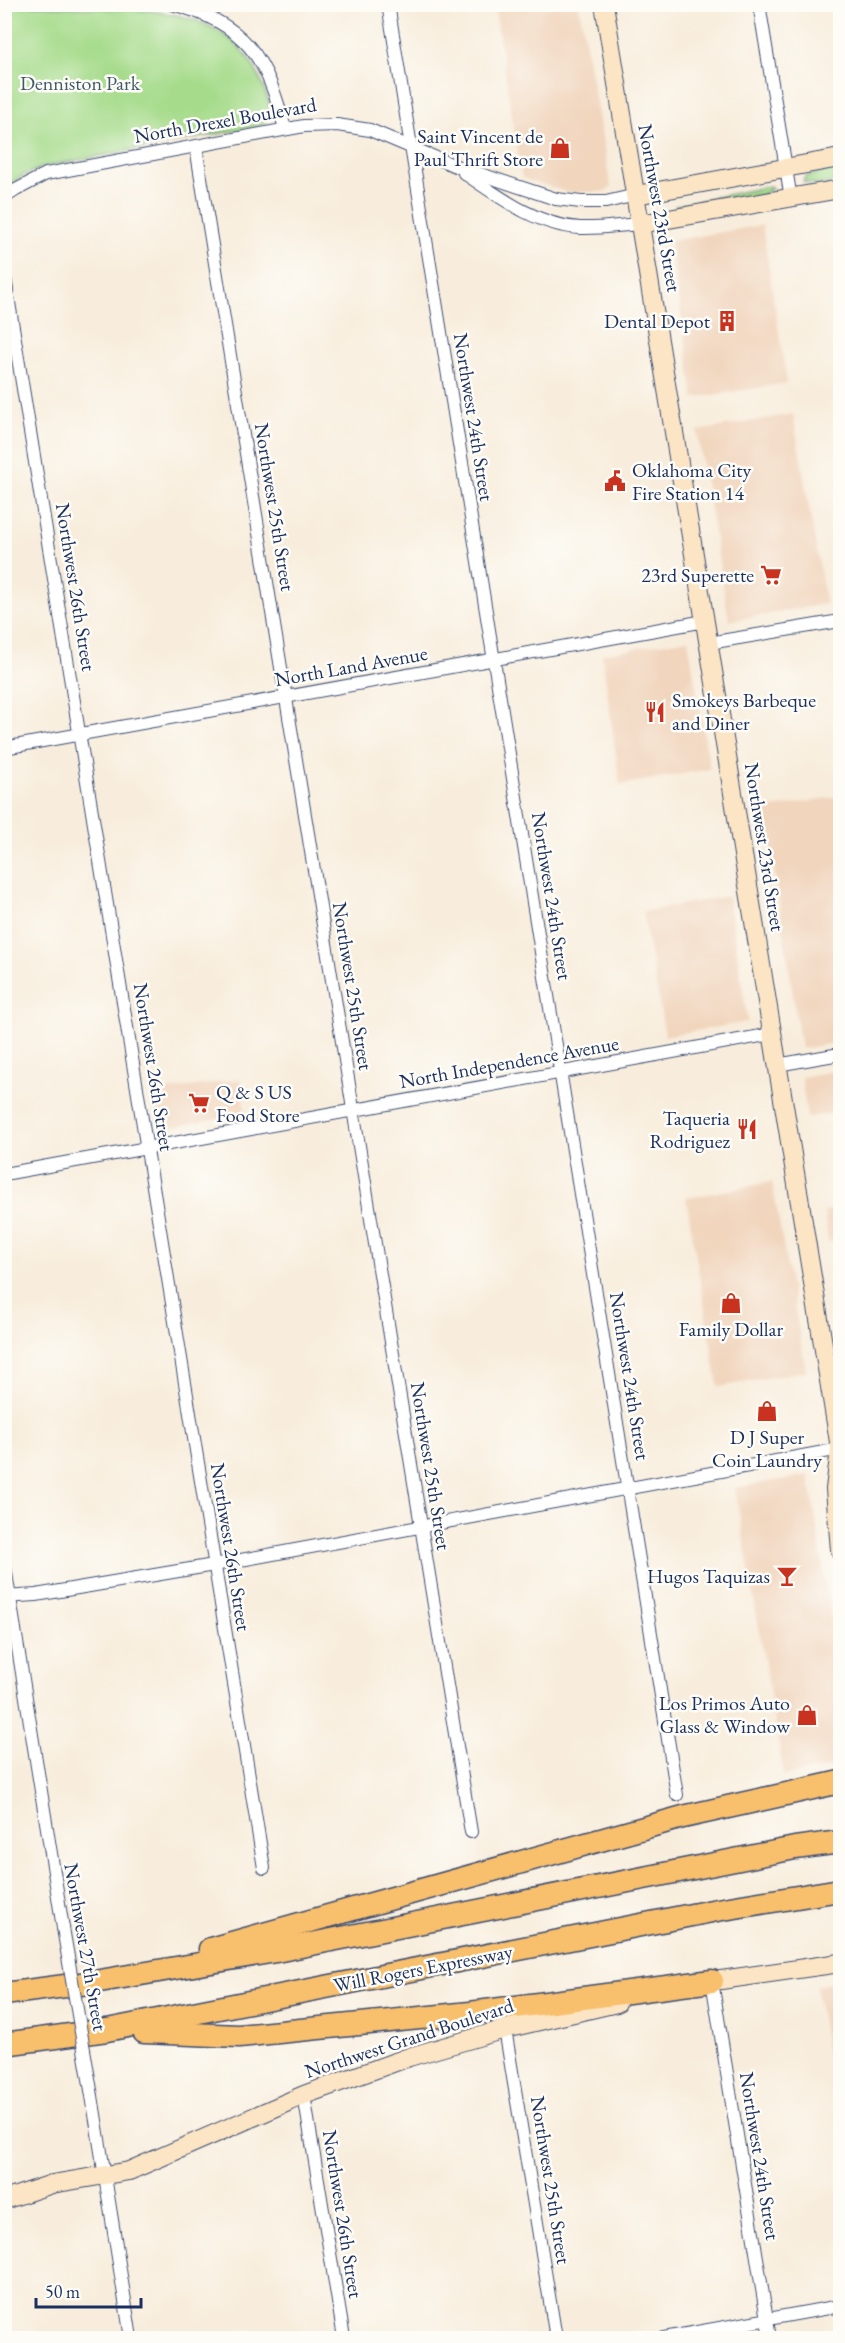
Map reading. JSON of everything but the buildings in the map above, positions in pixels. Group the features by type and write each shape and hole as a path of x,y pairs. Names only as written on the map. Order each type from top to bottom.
{"highway":[{"path":"88,1983 683,1817 836,1780"},
{"path":"4,1994 88,1983 276,1951 740,1858 840,1842"},
{"name":"Will Rogers Expressway","path":"4,2044 107,2030 717,1910 840,1890"},
{"path":"107,2030 239,2036 470,2013 712,1981"}],"main road":[{"name":"Northwest 23rd Street","path":"604,4 840,1449 838,1488 840,1550"},
{"name":"North Drexel Boulevard","path":"636,195 840,158"},
{"path":"640,224 840,189"},
{"name":"Northwest Grand Boulevard","path":"4,2200 70,2180 106,2177 129,2171 304,2095 409,2057 505,2029 712,1981 840,1963"}],"street":[{"path":"172,4 214,18 247,45 264,68 285,129"},
{"name":"Northwest 24th Street","path":"388,4 677,1795"},
{"path":"759,4 791,199"},
{"name":"North Drexel Boulevard","path":"4,198 46,174 285,129 337,125 370,130 453,165 556,199 606,202 636,195"},
{"name":"Northwest 25th Street","path":"196,147 471,1832"},
{"name":"North Drexel Boulevard","path":"453,165 507,203 553,222 579,228 640,224"},
{"name":"Northwest 26th Street","path":"4,272 264,1868"},
{"name":"North Land Avenue","path":"4,748 705,621"},
{"path":"709,643 840,621"},
{"name":"North Independence Avenue","path":"4,1174 772,1034"},
{"path":"777,1065 840,1054"},
{"path":"7,1597 36,1595 214,1565 628,1486 840,1449"},
{"name":"Northwest 27th Street","path":"4,1561 7,1597 106,2177 131,2338"},
{"name":"Northwest 24th Street","path":"712,1981 770,2338"},
{"name":"Northwest 25th Street","path":"505,2029 556,2338"},
{"name":"Northwest 26th Street","path":"304,2095 344,2338"},
{"path":"664,2338 840,2306"}],"shaded area":[{"path":"494,5 579,5 611,188 603,192 565,192 522,178"},
{"path":"762,225 787,383 694,398 670,241"},
{"path":"793,414 826,604 729,621 697,431"},
{"name":"Smokeys Barbeque and Diner","path":"688,639 710,769 620,785 602,654"},
{"path":"840,796 840,1042 801,1049 765,809"},
{"path":"728,896 748,1022 665,1036 643,912"},
{"path":"840,1070 840,1111 807,1118 801,1077"},
{"name":"Q & S US Food Store","path":"240,1079 245,1113 158,1130 152,1093"},
{"path":"772,1182 806,1371 718,1387 686,1198"},
{"path":"840,1208 840,1240 828,1242 824,1211"},
{"path":"809,1475 840,1675 840,1749 834,1766 784,1776 735,1488"},
{"path":"840,1981 840,2134 816,1986"}],"green space":[{"name":"Denniston Park","path":"5,6 143,10 192,19 214,28 234,42 250,61 267,97 270,107 268,117 260,126 47,166 26,174 5,188"},
{"path":"840,166 840,181 817,185 803,182 805,177"},
{"path":"770,186 772,189 762,195 688,208 675,206"}],"place":[{"name":"Saint Vincent de Paul Thrift Store","path":"560,148"},
{"name":"Dental Depot","path":"727,321"},
{"name":"Oklahoma City Fire Station 14","path":"615,481"},
{"name":"23rd Superette","path":"771,575"},
{"name":"Smokeys Barbeque and Diner","path":"655,712"},
{"name":"Q & S US Food Store","path":"199,1103"},
{"name":"Taqueria Rodriguez","path":"747,1129"},
{"name":"Family Dollar","path":"731,1303"},
{"name":"D J Super Coin Laundry","path":"767,1411"},
{"name":"Hugos Taquizas","path":"787,1576"},
{"name":"Los Primos Auto Glass & Window","path":"807,1715"}]}
